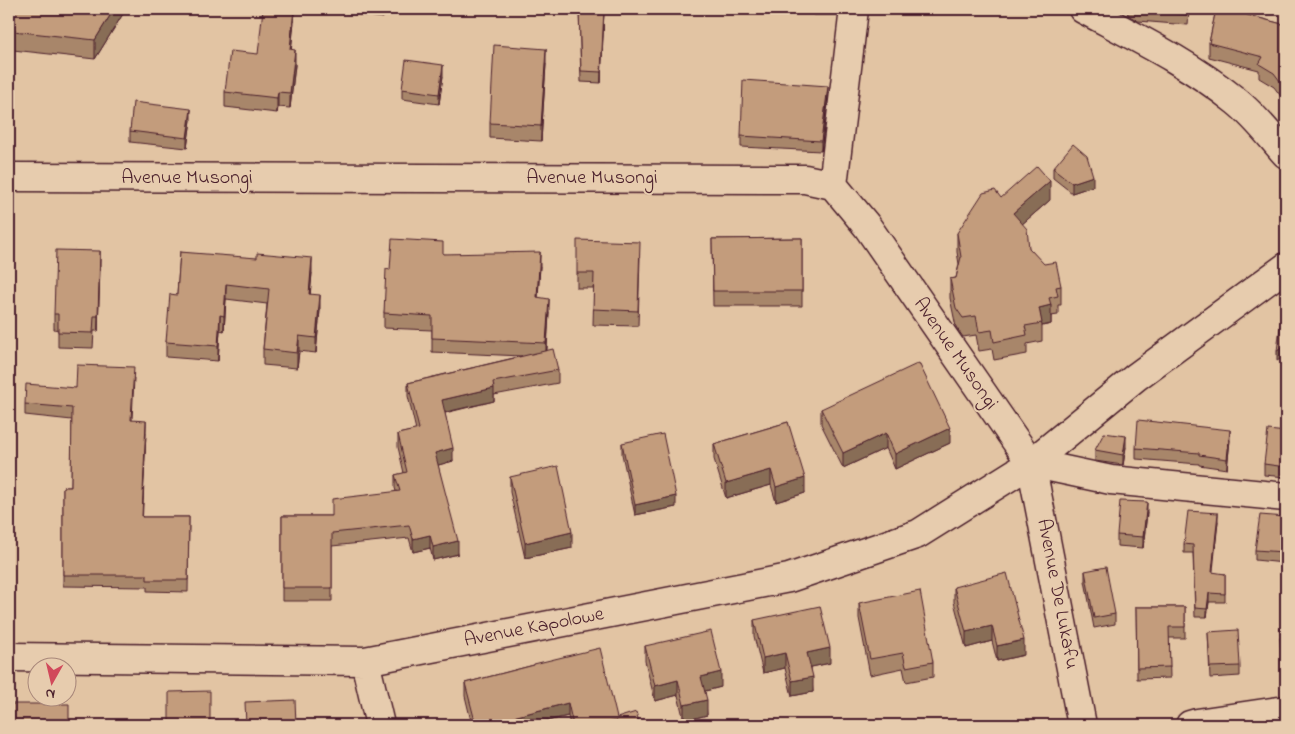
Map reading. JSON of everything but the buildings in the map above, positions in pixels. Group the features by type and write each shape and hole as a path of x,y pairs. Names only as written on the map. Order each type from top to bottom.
{"street":[{"path":"833,186 854,9"},
{"path":"1083,9 1145,41 1193,70 1238,102 1286,154"},
{"name":"Avenue Musongi","path":"9,177 805,179 833,186 867,226 1031,463"},
{"name":"Avenue Kapolowe","path":"9,657 365,661 789,578 918,534 1031,463 1136,377 1283,272"},
{"path":"1031,463 1110,480 1286,496"},
{"name":"Avenue De Lukafu","path":"1031,463 1082,725"},
{"path":"365,661 380,725"},
{"path":"1190,725 1286,710"}]}
